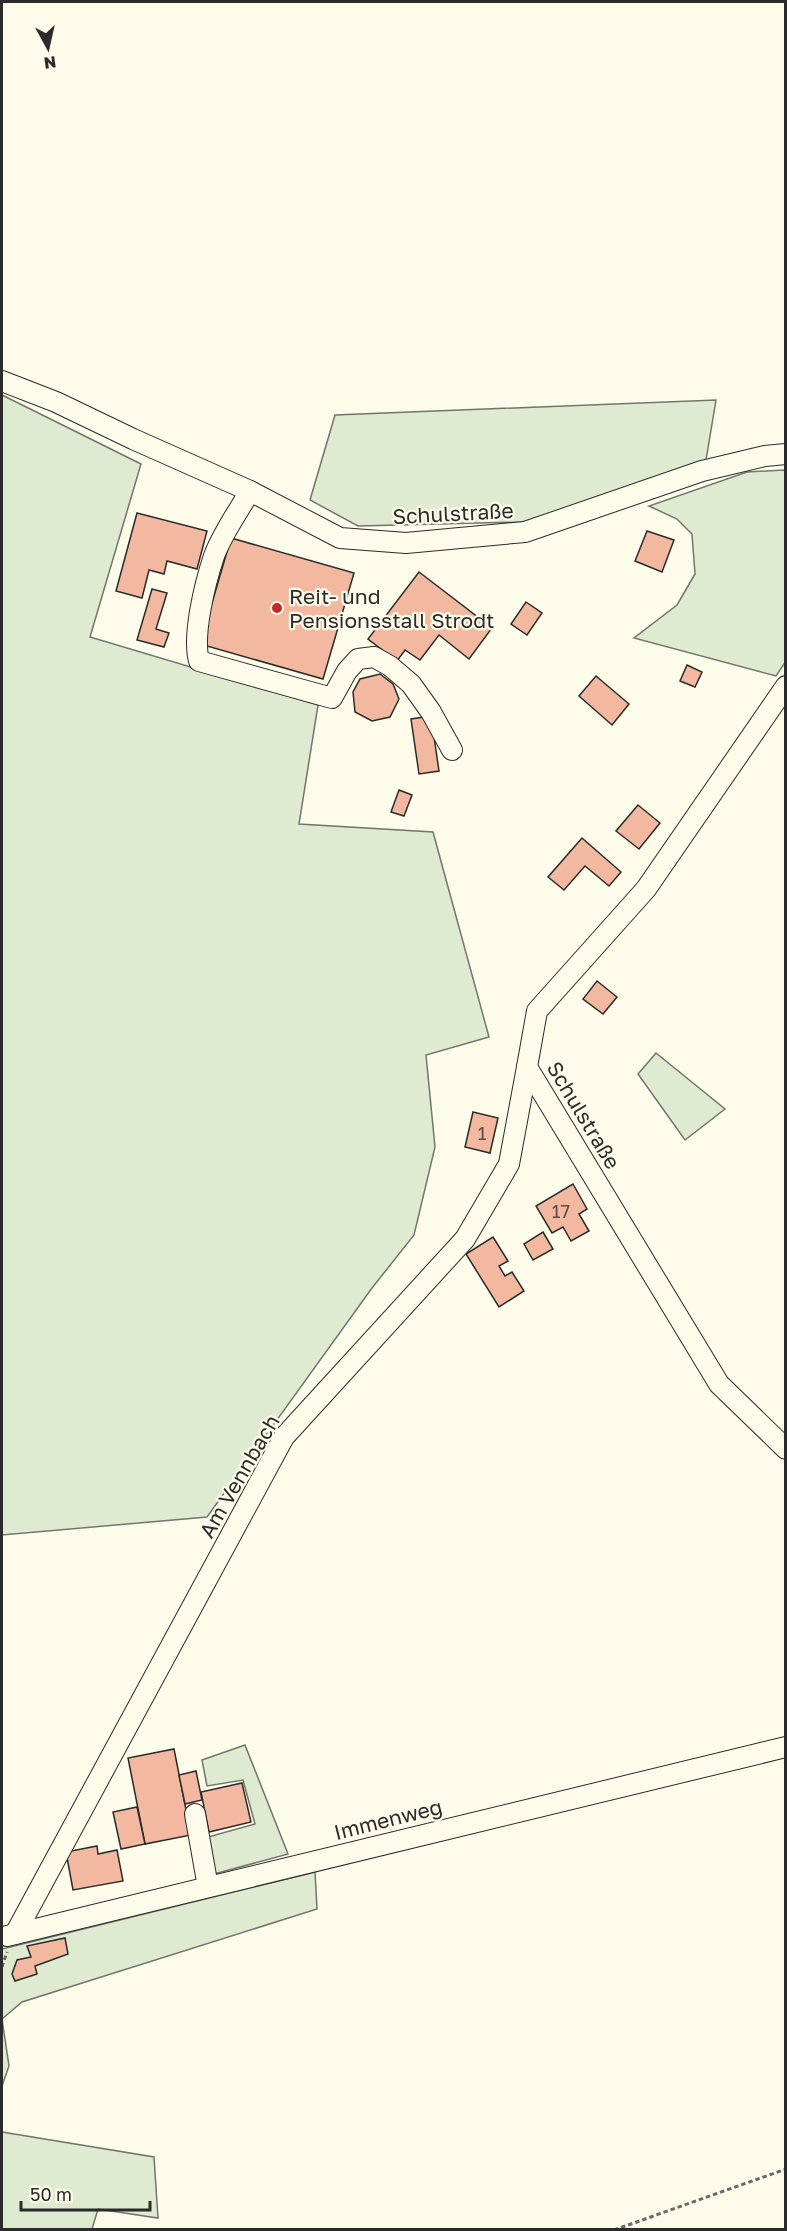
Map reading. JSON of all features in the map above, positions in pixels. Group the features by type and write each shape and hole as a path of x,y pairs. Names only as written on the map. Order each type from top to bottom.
{"street":[{"name":"Schulstraße","path":"2,381 56,402 133,440 250,491 340,538 406,543 525,532 702,471 765,456 786,454"},
{"path":"250,491 215,555 196,631 196,651 199,661 332,698 347,671 358,659 374,657 390,666 411,684 432,712 452,750"},
{"name":"Schulstraße","path":"786,686 646,889 537,1011 527,1067 719,1384 786,1449"},
{"name":"Am Vennbach","path":"8,1936 284,1437 465,1239 471,1229 509,1164 527,1067"},
{"name":"Immenweg","path":"8,1936 786,1747"},
{"path":"195,1814 208,1887"}],"path":[{"path":"614,2229 786,2169"}],"green space":[{"path":"2,395 141,464 90,637 318,705 299,824 433,832 489,1037 426,1055 435,1147 414,1235 372,1288 207,1517 2,1535"},
{"path":"716,400 706,460 525,522 358,526 310,500 335,415"},
{"path":"785,470 786,661 776,676 634,638 677,605 695,574 692,534 677,519 649,506 747,472"},
{"path":"656,1053 725,1109 685,1140 638,1074"},
{"path":"245,1745 288,1854 214,1874 208,1837 255,1824 243,1780 207,1786 202,1760"},
{"path":"315,1872 317,1909 22,2002 2,2019 2,1949"},
{"path":"2,2019 9,2066 2,2086"},
{"path":"2,2132 154,2157 158,2218 98,2209 92,2229 2,2229"}],"building":[{"path":"137,513 207,531 197,569 167,561 164,574 149,570 142,598 116,591"},
{"path":"647,531 674,540 662,572 635,561"},
{"name":"Reit- und Pensionsstall Strodt","path":"231,538 354,573 323,679 200,644"},
{"path":"419,572 492,628 469,659 439,635 420,660 405,650 397,661 368,639"},
{"path":"152,589 167,593 156,629 169,633 164,647 137,640"},
{"path":"526,602 542,613 527,635 511,624"},
{"path":"687,665 702,672 695,687 680,681"},
{"path":"380,674 393,684 399,699 390,717 372,721 355,712 353,692 360,679"},
{"path":"596,676 629,704 612,725 579,696"},
{"path":"431,716 439,771 419,774 411,719"},
{"path":"399,790 412,795 404,816 391,812"},
{"path":"638,805 660,823 639,849 616,831"},
{"path":"582,838 621,872 609,886 585,866 564,890 548,877"},
{"path":"597,981 617,997 603,1014 583,999"},
{"path":"473,1112 498,1118 490,1153 465,1147"},
{"path":"573,1184 587,1209 579,1214 589,1231 571,1241 563,1227 552,1233 536,1206"},
{"path":"543,1232 553,1249 533,1260 524,1244"},
{"path":"493,1237 508,1261 499,1266 505,1276 512,1272 524,1291 499,1307 466,1254"},
{"path":"174,1749 191,1835 145,1844 128,1758"},
{"path":"196,1771 202,1800 185,1804 179,1775"},
{"path":"242,1783 251,1822 209,1832 201,1792"},
{"path":"137,1807 145,1844 121,1849 113,1812"},
{"path":"97,1846 98,1854 117,1850 123,1881 73,1890 66,1852"},
{"path":"65,1938 68,1954 35,1966 37,1974 15,1981 12,1974 17,1960 31,1957 27,1946"}],"place":[{"name":"Reit- und Pensionsstall Strodt","path":"277,608"}]}
